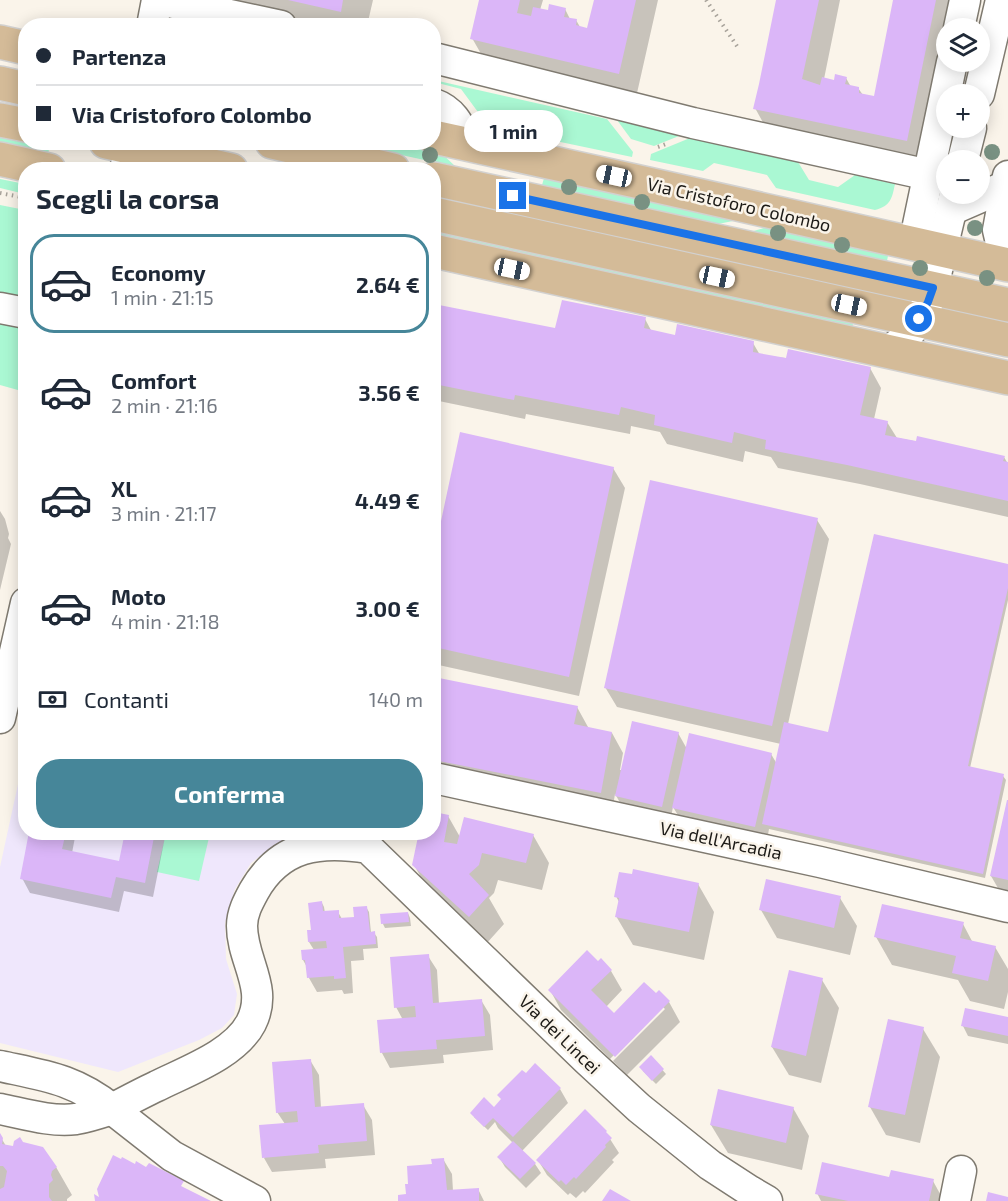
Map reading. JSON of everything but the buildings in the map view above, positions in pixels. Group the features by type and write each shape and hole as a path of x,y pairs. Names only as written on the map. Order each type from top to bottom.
{"main road":[{"path":"0,42 18,46"},
{"path":"0,83 18,87"},
{"path":"0,120 18,123"},
{"name":"Via Cristoforo Colombo","path":"441,139 1008,265"},
{"path":"469,145 492,192"},
{"path":"307,150 358,162"},
{"path":"123,151 186,162"},
{"path":"0,159 18,163"},
{"path":"441,181 1008,305"},
{"path":"706,239 782,214"},
{"path":"441,216 1008,340"},
{"path":"441,253 1008,378"}],"street":[{"path":"154,18 159,0 243,18"},
{"path":"961,18 965,0"},
{"path":"981,84 1001,0"},
{"path":"441,60 693,123 929,175"},
{"path":"890,351 919,319 933,288 928,247 929,175 950,72"},
{"path":"441,106 455,118 469,145"},
{"path":"990,188 1007,181"},
{"path":"1007,181 998,230 1000,243 1008,255"},
{"path":"928,247 952,204"},
{"path":"0,308 18,311"},
{"path":"0,718 18,641"},
{"name":"Via dell'Arcadia","path":"441,779 820,861 1008,907"},
{"name":"Via dei Lincei","path":"0,1109 45,1118 82,1118 112,1109 217,1055 236,1042 250,1025 257,1006 257,988 242,926 243,916 259,883 272,867 295,851 326,844 370,840 587,1060 639,1108 710,1164 767,1201"},
{"path":"0,1066 67,1081 94,1095 172,1156 255,1201"},
{"path":"955,1201 961,1171"}],"path":[{"path":"706,0 739,50"},
{"path":"0,193 18,196"}],"shaded area":[{"path":"18,784 18,840 285,840 251,863 235,889 225,923 226,959 237,994 234,1015 222,1028 199,1040 118,1072 0,1043 0,867"}],"green space":[{"path":"441,82 607,119 633,152 632,157 489,127 461,89 441,84"},
{"path":"617,120 679,136 654,146 631,139"},
{"path":"0,137 18,141 18,150 49,150 48,158 0,147"},
{"path":"690,138 798,162 809,180 838,187 855,175 895,184 893,193 888,204 875,210 776,188 767,175 714,163 703,171 650,160 651,154"},
{"path":"379,150 438,150 456,167"},
{"path":"545,175 743,219 718,224 542,185"},
{"path":"0,179 18,183 18,192 0,188"},
{"path":"0,205 18,209 18,390 0,385"},
{"path":"774,225 889,250 887,261 750,232"},
{"path":"441,231 853,323 852,332 441,242"},
{"path":"164,840 208,840 199,881 157,872"}],"route":[{"path":"513,196 933,288 919,319"}]}
